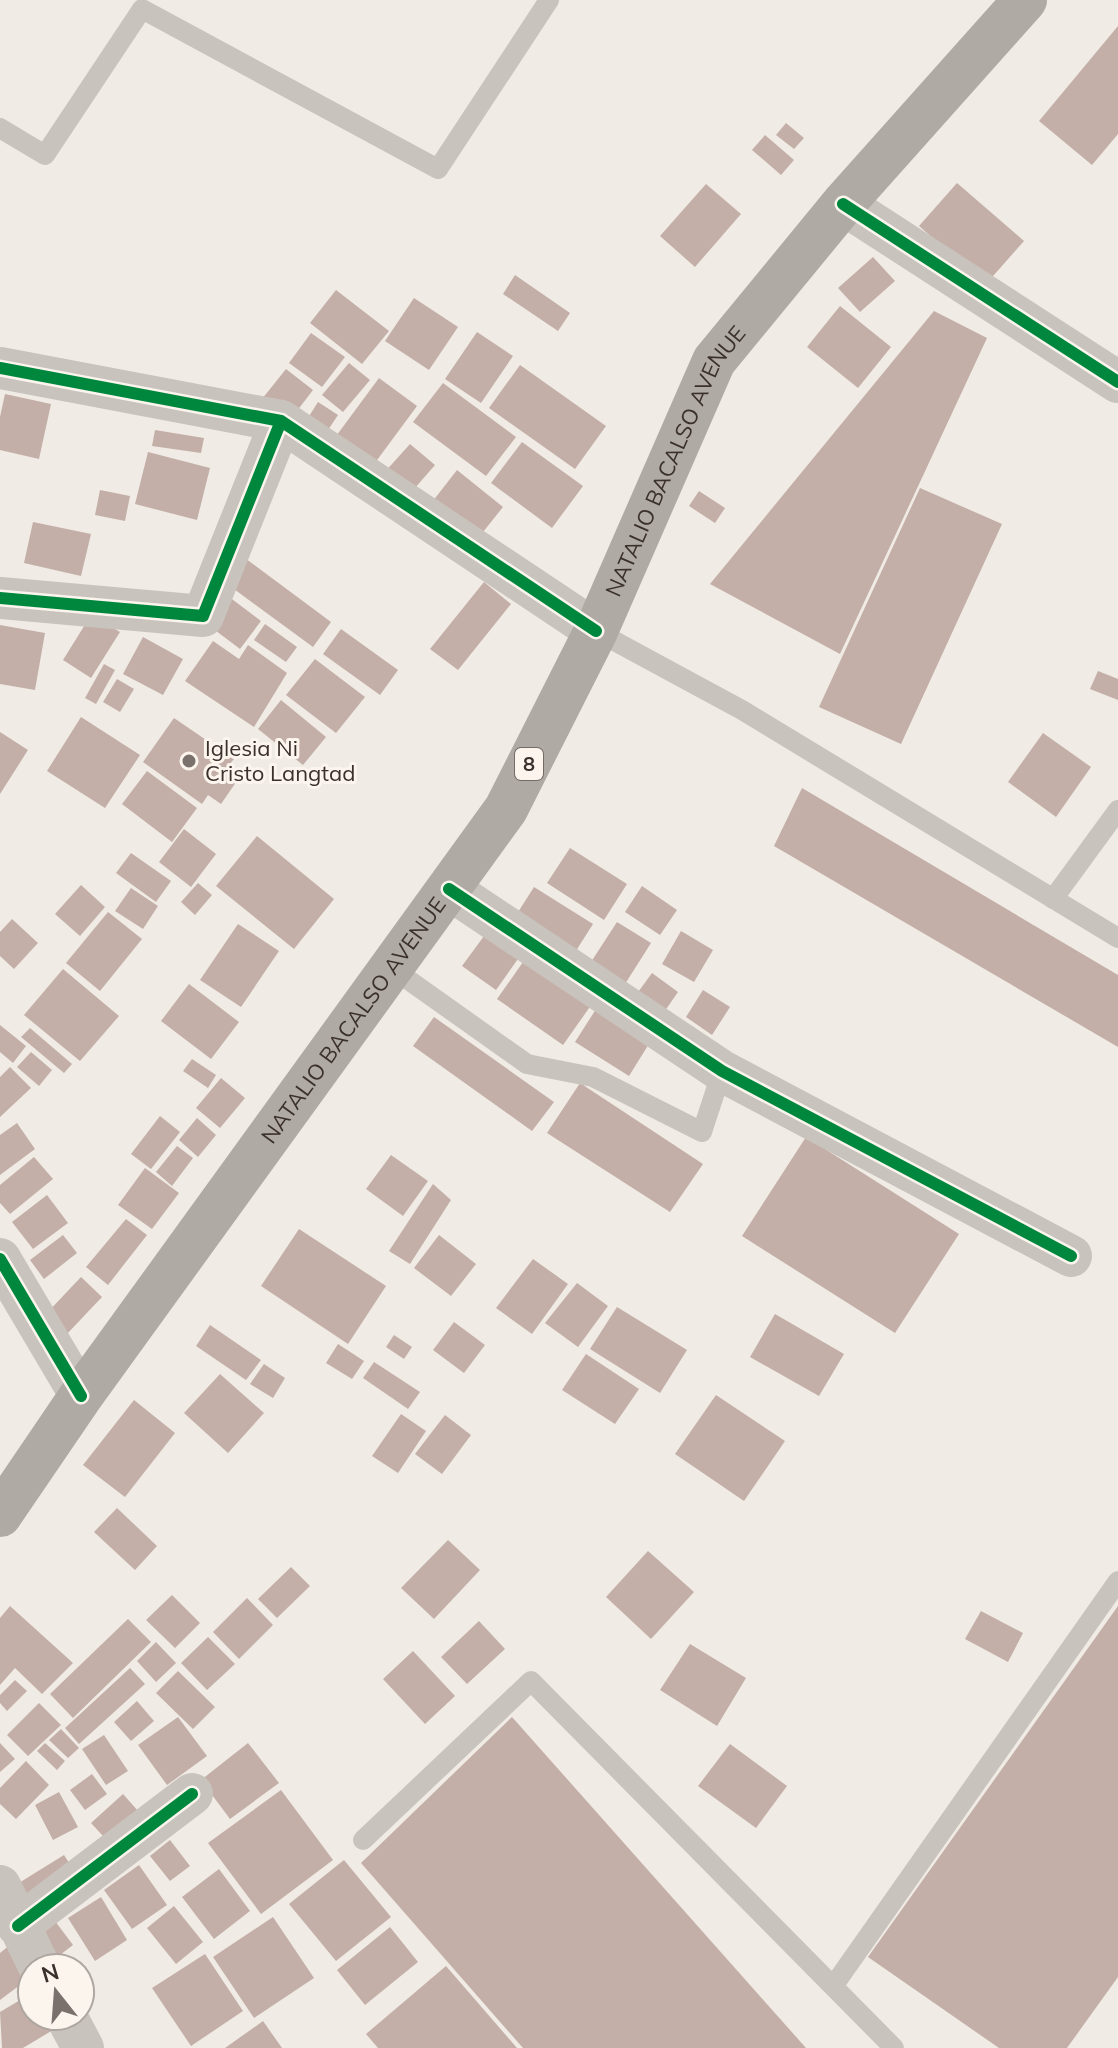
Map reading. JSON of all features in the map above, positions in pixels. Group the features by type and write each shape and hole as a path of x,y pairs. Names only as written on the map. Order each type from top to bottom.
{"highway":[{"name":"NATALIO BACALSO AVENUE","path":"0,1515 81,1396 506,809 596,631 714,361 843,204 1024,1"}],"street":[{"path":"843,204 1118,382"},
{"path":"0,368 281,421 596,631"},
{"path":"0,598 203,616 281,421"},
{"path":"449,889 722,1071 1071,1256"},
{"path":"0,1259 81,1396"},
{"path":"18,1926 192,1794"},
{"path":"0,1886 32,1952"}],"lane":[{"path":"0,128 45,155 142,9 438,169 549,0"},
{"path":"596,631 742,710 1118,938"},
{"path":"1053,899 1118,810"},
{"path":"393,969 527,1064 593,1077 702,1132 722,1071"},
{"path":"834,1985 1118,1581"},
{"path":"363,1840 531,1681 894,2048"}],"building":[{"path":"1118,26 1118,134 1092,165 1039,121"},
{"path":"786,123 804,138 794,149 776,135"},
{"path":"765,135 794,160 781,175 752,150"},
{"path":"957,183 1024,241 986,284 919,226"},
{"path":"706,184 741,214 695,267 660,236"},
{"path":"873,257 895,281 860,312 838,288"},
{"path":"515,275 570,313 558,331 503,294"},
{"path":"336,290 389,331 362,364 310,323"},
{"path":"414,298 458,327 429,370 385,341"},
{"path":"840,306 891,347 858,388 807,347"},
{"path":"934,311 987,338 840,654 710,584"},
{"path":"477,332 513,356 481,403 445,379"},
{"path":"311,333 345,357 322,387 289,363"},
{"path":"349,363 370,380 343,412 322,395"},
{"path":"520,365 606,426 575,469 489,408"},
{"path":"286,369 313,390 290,420 262,399"},
{"path":"379,378 417,406 366,475 328,447"},
{"path":"443,383 516,437 486,476 413,422"},
{"path":"5,394 51,404 39,459 0,450 0,417"},
{"path":"318,402 338,415 318,445 299,432"},
{"path":"155,430 204,438 201,453 152,446"},
{"path":"522,442 583,486 552,528 491,483"},
{"path":"410,444 435,465 408,496 383,474"},
{"path":"148,452 210,468 197,520 135,504"},
{"path":"457,470 503,507 475,542 429,506"},
{"path":"920,488 1002,524 901,744 819,707"},
{"path":"100,490 130,496 125,521 95,515"},
{"path":"699,491 725,508 715,523 689,506"},
{"path":"33,522 91,534 81,576 24,563"},
{"path":"238,553 331,622 313,647 219,578"},
{"path":"484,582 511,604 458,670 430,649"},
{"path":"224,593 261,621 240,649 203,621"},
{"path":"91,615 120,632 91,678 63,660"},
{"path":"265,624 297,647 286,662 254,640"},
{"path":"0,625 45,633 35,690 0,684"},
{"path":"341,629 398,670 380,695 323,654"},
{"path":"143,637 183,659 163,695 123,674"},
{"path":"213,641 239,659 248,645 287,673 254,727 185,681"},
{"path":"315,659 365,697 336,733 286,695"},
{"path":"104,664 115,670 96,704 85,698"},
{"path":"1098,671 1118,679 1118,700 1090,689"},
{"path":"117,679 134,689 120,712 103,702"},
{"path":"281,700 326,737 303,765 258,729"},
{"path":"81,717 140,755 105,808 47,771"},
{"name":"Iglesia Ni Cristo Langtad","path":"174,718 234,759 228,766 241,775 221,804 208,795 202,804 143,762"},
{"path":"0,732 28,750 0,794"},
{"path":"1043,733 1091,767 1056,817 1008,782"},
{"path":"147,771 197,808 172,842 122,804"},
{"path":"802,788 1118,975 1118,1047 774,846"},
{"path":"184,829 216,854 191,887 159,862"},
{"path":"257,836 334,899 294,949 216,886"},
{"path":"570,848 627,884 604,920 547,883"},
{"path":"131,853 171,881 156,902 116,873"},
{"path":"198,883 212,895 195,915 181,902"},
{"path":"81,885 105,907 80,936 55,914"},
{"path":"642,886 677,910 660,935 625,912"},
{"path":"534,887 593,924 572,957 513,920"},
{"path":"131,888 158,906 143,929 115,911"},
{"path":"108,912 142,939 100,991 66,963"},
{"path":"12,919 38,943 14,969 0,956 0,932"},
{"path":"617,922 651,943 625,984 591,962"},
{"path":"238,924 279,951 241,1007 200,980"},
{"path":"681,931 713,950 694,982 662,964"},
{"path":"487,932 520,956 496,990 462,966"},
{"path":"528,955 594,1001 563,1045 497,999"},
{"path":"63,969 119,1016 80,1061 24,1015"},
{"path":"652,973 678,992 660,1018 633,999"},
{"path":"189,984 239,1022 211,1059 161,1021"},
{"path":"703,990 730,1007 712,1035 686,1017"},
{"path":"598,1006 652,1039 629,1076 575,1042"},
{"path":"434,1017 554,1102 532,1131 413,1046"},
{"path":"0,1025 26,1046 13,1063 0,1052"},
{"path":"30,1028 72,1064 64,1073 21,1037"},
{"path":"31,1052 52,1070 39,1086 17,1067"},
{"path":"192,1059 216,1075 208,1088 183,1071"},
{"path":"10,1067 31,1088 0,1117 0,1077"},
{"path":"221,1078 245,1098 220,1128 196,1108"},
{"path":"580,1083 703,1164 670,1212 547,1133"},
{"path":"160,1116 180,1132 151,1169 131,1154"},
{"path":"197,1118 216,1135 198,1157 179,1140"},
{"path":"17,1123 35,1149 0,1175 0,1135"},
{"path":"806,1137 959,1234 895,1333 742,1236"},
{"path":"177,1146 193,1158 172,1186 156,1172"},
{"path":"391,1155 428,1181 403,1216 366,1189"},
{"path":"34,1157 53,1179 10,1214 0,1203 0,1185"},
{"path":"145,1168 179,1193 152,1229 118,1205"},
{"path":"433,1184 451,1200 410,1264 389,1251"},
{"path":"47,1195 68,1223 33,1249 12,1222"},
{"path":"126,1219 147,1235 108,1285 86,1267"},
{"path":"299,1229 386,1286 348,1344 261,1286"},
{"path":"63,1235 77,1253 44,1279 30,1260"},
{"path":"439,1235 476,1264 451,1296 414,1268"},
{"path":"533,1259 568,1284 532,1334 496,1308"},
{"path":"81,1277 102,1297 66,1335 45,1315"},
{"path":"577,1283 608,1306 578,1347 545,1323"},
{"path":"617,1307 687,1350 660,1393 590,1349"},
{"path":"775,1314 844,1354 819,1396 750,1357"},
{"path":"454,1322 485,1345 464,1373 433,1350"},
{"path":"210,1325 261,1360 246,1380 196,1346"},
{"path":"394,1335 412,1347 404,1359 386,1347"},
{"path":"338,1344 364,1361 352,1379 326,1363"},
{"path":"586,1354 639,1389 615,1424 562,1390"},
{"path":"374,1362 420,1392 408,1409 363,1378"},
{"path":"264,1364 285,1378 273,1398 250,1384"},
{"path":"220,1374 264,1413 228,1453 184,1413"},
{"path":"716,1395 785,1441 744,1501 675,1454"},
{"path":"134,1400 175,1433 125,1497 83,1465"},
{"path":"401,1414 426,1431 398,1473 372,1456"},
{"path":"445,1415 471,1435 442,1474 415,1454"},
{"path":"117,1508 157,1546 135,1570 94,1532"},
{"path":"448,1540 480,1570 434,1619 401,1588"},
{"path":"648,1551 694,1592 651,1639 606,1597"},
{"path":"291,1567 310,1586 277,1618 258,1599"},
{"path":"172,1595 200,1623 175,1648 146,1620"},
{"path":"247,1598 273,1625 239,1659 213,1632"},
{"path":"10,1606 73,1663 42,1694 15,1668 0,1685 0,1618"},
{"path":"1118,1606 1118,1977 1067,2048 999,2048 868,1957"},
{"path":"981,1611 1023,1633 1008,1662 965,1639"},
{"path":"128,1619 151,1642 73,1718 50,1694"},
{"path":"479,1621 505,1649 467,1684 441,1657"},
{"path":"208,1637 235,1664 207,1690 181,1663"},
{"path":"156,1642 176,1663 156,1682 137,1661"},
{"path":"690,1644 746,1678 717,1726 660,1690"},
{"path":"413,1651 455,1696 425,1724 383,1679"},
{"path":"130,1668 145,1684 79,1744 65,1728"},
{"path":"178,1671 215,1707 193,1729 156,1693"},
{"path":"15,1680 27,1691 7,1711 0,1703 0,1695"},
{"path":"137,1701 154,1721 131,1741 114,1722"},
{"path":"39,1703 61,1725 28,1756 7,1735"},
{"path":"178,1717 207,1756 167,1785 138,1745"},
{"path":"512,1717 806,2048 523,2048 361,1863"},
{"path":"61,1729 79,1748 68,1758 49,1740"},
{"path":"104,1735 128,1771 106,1785 82,1749"},
{"path":"0,1743 15,1759 0,1772"},
{"path":"45,1743 65,1761 57,1770 37,1751"},
{"path":"248,1743 279,1783 230,1819 201,1780"},
{"path":"730,1744 787,1786 756,1828 698,1786"},
{"path":"26,1761 49,1785 16,1819 0,1804 0,1788"},
{"path":"92,1774 107,1794 85,1810 70,1790"},
{"path":"281,1790 333,1860 261,1914 208,1843"},
{"path":"59,1792 78,1827 53,1840 35,1805"},
{"path":"123,1794 146,1820 114,1848 91,1823"},
{"path":"170,1840 190,1866 170,1881 150,1856"},
{"path":"64,1855 78,1877 28,1908 14,1886"},
{"path":"344,1860 391,1917 336,1961 289,1904"},
{"path":"139,1865 167,1905 132,1929 104,1890"},
{"path":"219,1869 250,1911 214,1939 182,1897"},
{"path":"101,1897 127,1940 96,1960 96,1952 89,1952 68,1918"},
{"path":"174,1906 203,1942 176,1964 147,1928"},
{"path":"273,1917 314,1978 254,2018 213,1957"},
{"path":"55,1921 73,1945 64,1952 51,1952 37,1934"},
{"path":"390,1927 418,1962 365,2005 337,1970"},
{"path":"10,1945 16,1953 16,1988 0,2000 0,1953"},
{"path":"205,1954 243,2011 191,2046 152,1988"},
{"path":"446,1966 517,2048 378,2048 366,2034"},
{"path":"16,2002 16,2032 50,2032 23,2048 2,2048 0,2012"},
{"path":"263,2021 282,2048 225,2048"}],"cycle path":[{"path":"843,204 1118,382"},
{"path":"0,368 281,421 596,631"},
{"path":"0,598 203,616 281,421"},
{"path":"449,889 722,1071 1071,1256"},
{"path":"0,1259 81,1396"},
{"path":"18,1926 192,1794"}],"place":[{"name":"Iglesia Ni Cristo Langtad","path":"189,761"}]}
